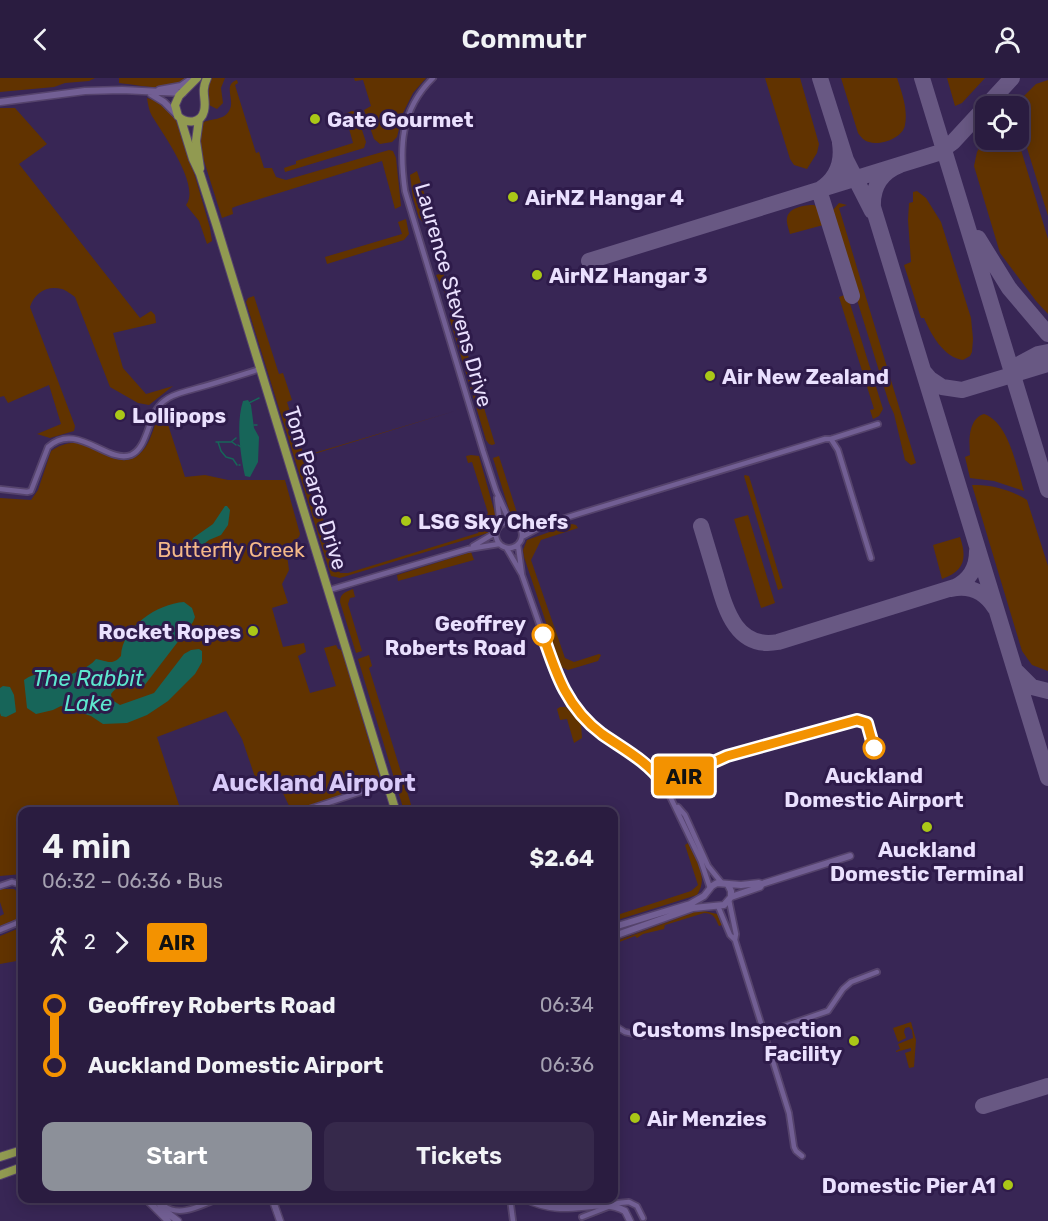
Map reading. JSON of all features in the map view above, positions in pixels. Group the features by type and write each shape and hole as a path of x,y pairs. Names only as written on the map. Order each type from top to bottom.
{"main road":[{"path":"195,78 176,100 179,117 192,122 199,119 204,111 203,91 207,78"},
{"path":"183,93 198,94 204,101"},
{"name":"Tom Pearce Drive","path":"179,117 192,159 200,174 395,807"},
{"name":"Tom Pearce Drive","path":"199,119 196,136 200,174"},
{"path":"0,1157 18,1150"},
{"path":"0,1174 18,1168"}],"street":[{"path":"147,92 178,87 195,78"},
{"name":"Laurence Stevens Drive","path":"433,78 415,98 403,129 404,188 496,491 510,522"},
{"path":"0,102 122,90 183,93"},
{"path":"147,92 164,102 179,117"},
{"path":"0,489 19,492 31,490 48,447 59,440 81,440 118,455 126,456 134,453 140,448 155,411 162,402 180,394 260,369"},
{"path":"468,549 495,533 500,525 510,522 519,527 546,524 879,424"},
{"path":"831,439 838,450 870,558"},
{"name":"Laurence Stevens Drive","path":"496,491 500,525"},
{"path":"546,524 522,537 518,546 522,575 562,689 576,708 600,732 640,758 656,772 676,805 685,815 708,866 731,891 735,940 789,1113 794,1147 802,1156"},
{"path":"519,527 522,537"},
{"path":"495,533 498,544"},
{"path":"329,590 468,549 498,544 506,549 522,575"},
{"path":"506,549 518,546"},
{"path":"315,807 388,783"},
{"path":"676,805 679,818 702,865 709,897 717,905 730,935 735,940"},
{"path":"618,926 690,904 714,884 762,884 850,856"},
{"path":"0,886 12,882 18,884"},
{"path":"618,935 693,908 724,905 730,899 760,887 762,884"},
{"path":"0,930 18,923"},
{"path":"764,1033 828,1011 843,989 851,982 877,972"},
{"path":"618,1028 625,1032 643,1036"},
{"path":"582,1217 624,1202 637,1206 643,1218"},
{"path":"150,1203 168,1221"},
{"path":"159,1203 178,1221"},
{"path":"162,1203 173,1211 188,1210 207,1203"},
{"path":"275,1203 280,1221"},
{"path":"511,1203 513,1221"},
{"path":"529,1203 539,1213"},
{"path":"573,1218 616,1208 625,1211 630,1221"}],"green space":[{"path":"0,78 95,78 54,87 0,92"},
{"path":"119,78 190,78 172,86 156,87 119,83"},
{"path":"210,78 225,78 221,88 223,103 217,109 207,104 207,83"},
{"path":"354,78 426,78 413,93 403,113 397,137 392,142 380,144 374,139 364,110 371,106 363,80 355,81"},
{"path":"765,78 800,78 819,144 817,153 807,169 794,165 790,159"},
{"path":"841,78 897,78 906,113 905,125 900,134 879,143 863,139 858,133"},
{"path":"947,78 985,78 962,103 955,106"},
{"path":"237,80 238,83 235,85 256,153 259,152 264,168 272,168 276,177 286,180 389,150 393,151 396,158 401,206 395,209 382,161 237,206 232,208 233,214 222,218 199,145 202,123 220,118 229,111 231,107 230,85"},
{"path":"1048,80 1048,216 1028,150 1029,96 1024,96 1036,84"},
{"path":"147,98 160,102 180,124 210,228 212,241 207,244 199,221 186,205 189,186 185,173 151,114"},
{"path":"0,108 15,108 47,144 19,164 140,318 151,311 155,315 156,323 113,333 123,368 146,394 173,386 149,405 138,403 110,387 75,297 62,289 46,289 38,294 30,307 75,426 74,431 50,438 37,434 61,424 49,385 8,403 4,396 0,397"},
{"path":"356,112 366,142 364,148 285,172 284,168 296,164 296,161 353,143 345,114"},
{"path":"978,150 1021,150 1048,239 1048,314 1000,253 974,166"},
{"path":"417,171 425,196 419,198 430,229 419,218 413,198 410,175"},
{"path":"917,191 926,198 941,222 971,318 972,352 963,360 944,350 934,338 924,318 921,318 904,265 911,262 909,203 913,202 913,192"},
{"path":"839,203 847,205 839,208 916,463 911,465 905,460 894,414 831,216"},
{"path":"814,205 823,211 827,224 790,234 787,224 788,214 802,206"},
{"path":"406,219 409,234 404,240 327,264 325,257 402,234 398,222"},
{"path":"443,273 495,444 492,445 486,440 450,320 449,303 436,275"},
{"path":"847,294 883,409 879,416 873,419 870,410 874,409 839,297"},
{"path":"254,296 279,374 283,373 292,400 287,402 304,456 455,411 304,457 340,573 348,573 478,533 488,513 472,462 468,463 466,456 479,456 496,517 495,526 491,532 340,578 331,576 246,302 248,298"},
{"name":"Butterfly Creek","path":"162,406 185,477 205,475 228,480 285,480 300,534 286,547 289,570 282,584 288,603 272,608 283,647 304,643 306,652 298,656 310,693 336,686 324,648 336,645 342,650 381,782 304,807 290,807 275,782 270,778 255,777 242,739 226,711 157,737 180,807 18,807 18,874 0,876 0,498 31,500 38,490 51,451 63,445 77,443 112,458 128,460 144,449"},
{"path":"984,414 1000,426 1006,436 1024,491 994,481 970,478 965,457 970,455 972,425"},
{"path":"499,456 517,513 531,520 521,521 510,513 493,458"},
{"path":"744,476 749,476 783,588 778,590"},
{"path":"972,485 1001,488 1027,500 1048,566 1048,671 1032,665 1022,651"},
{"path":"748,515 775,603 761,608 734,519"},
{"path":"572,524 578,528 541,540 531,560 565,658 574,662 601,655 598,661 568,670 561,667 523,550 527,540"},
{"path":"960,537 963,557 960,568 942,579 933,545"},
{"path":"471,552 474,560 398,581 397,575"},
{"path":"353,589 355,597 350,598 348,604 362,651 356,653 340,602 342,595"},
{"path":"369,655 372,666 369,668 412,807 403,807 358,659"},
{"path":"566,707 581,724 582,738 574,743 567,719 560,720 557,709"},
{"path":"688,843 702,875 697,895 618,920 618,915 691,891 698,885 685,845"},
{"path":"14,889 18,892 18,919 0,926 0,916 4,914 0,902 0,890"},
{"path":"700,910 717,914 722,925 719,926 712,915 704,913 665,925 664,929 618,942 618,941 696,912 618,940 618,938"},
{"path":"18,929 18,961 0,964 0,936"},
{"path":"911,1022 916,1040 914,1067 909,1068 905,1053 911,1051 911,1048 896,1051 900,1049 898,1044 913,1038 912,1030 909,1027 905,1028 906,1038 898,1042 893,1028"}],"water":[{"path":"248,400 251,405 254,428 259,437 258,462 250,477 245,476 239,428 243,401"},
{"path":"225,506 230,510 228,525 221,535 209,540 196,550 191,544 193,538 213,524"},
{"name":"The Rabbit Lake","path":"184,602 192,608 195,617 193,622 144,686 121,687 111,694 112,700 120,705 154,693 184,654 199,649 202,651 202,662 195,674 168,701 147,715 127,723 103,724 91,716 61,706 36,714 27,708 24,680 33,675 43,674 62,679 85,668 96,659 115,661 121,656 127,636 143,619 163,607"},
{"path":"10,687 14,695 16,712 6,717 1,716 0,713 0,688"}],"waterway":[{"path":"249,403 259,398"},
{"path":"216,442 231,442 236,438"},
{"path":"218,442 221,451 226,457 233,459 237,465"},
{"path":"232,442 236,445"}],"taxiway":[{"path":"820,78 846,160 872,211"},
{"path":"922,78 1048,490"},
{"path":"589,261 938,153 953,142 1012,78"},
{"path":"840,143 841,157 837,170 830,181 819,190 852,296"},
{"path":"900,165 879,181 874,193 873,207 1048,778"},
{"path":"978,238 1009,288 1048,334"},
{"path":"1012,368 1038,354 1048,352"},
{"path":"924,372 942,387 962,390 1048,364"},
{"path":"701,526 728,613 742,633 763,643 778,642 955,587 965,581 972,572 977,551"},
{"path":"951,589 964,588 976,591 991,602 995,608"},
{"path":"1017,672 1032,687 1048,691"},
{"path":"983,1106 1048,1086"}],"bus line":[{"name":"AIR","path":"543,635 562,689 576,708 600,732 640,758 656,772 664,784 727,756 857,720 867,723 874,748"}],"place":[{"name":"Gate Gourmet","path":"315,119"},
{"name":"AirNZ Hangar 4","path":"513,197"},
{"name":"AirNZ Hangar 3","path":"537,275"},
{"name":"Air New Zealand","path":"710,376"},
{"name":"Lollipops","path":"120,415"},
{"name":"LSG Sky Chefs","path":"406,521"},
{"name":"Rocket Ropes","path":"253,631"},
{"name":"Geoffrey Roberts Road","path":"543,635"},
{"name":"Auckland Domestic Airport","path":"874,748"},
{"name":"Auckland Domestic Terminal","path":"927,827"},
{"name":"Customs Inspection Facility","path":"854,1041"},
{"name":"Air Menzies","path":"635,1118"},
{"name":"Domestic Pier A1","path":"1008,1185"}],"district":[{"name":"Auckland Airport","path":"314,783"}]}
